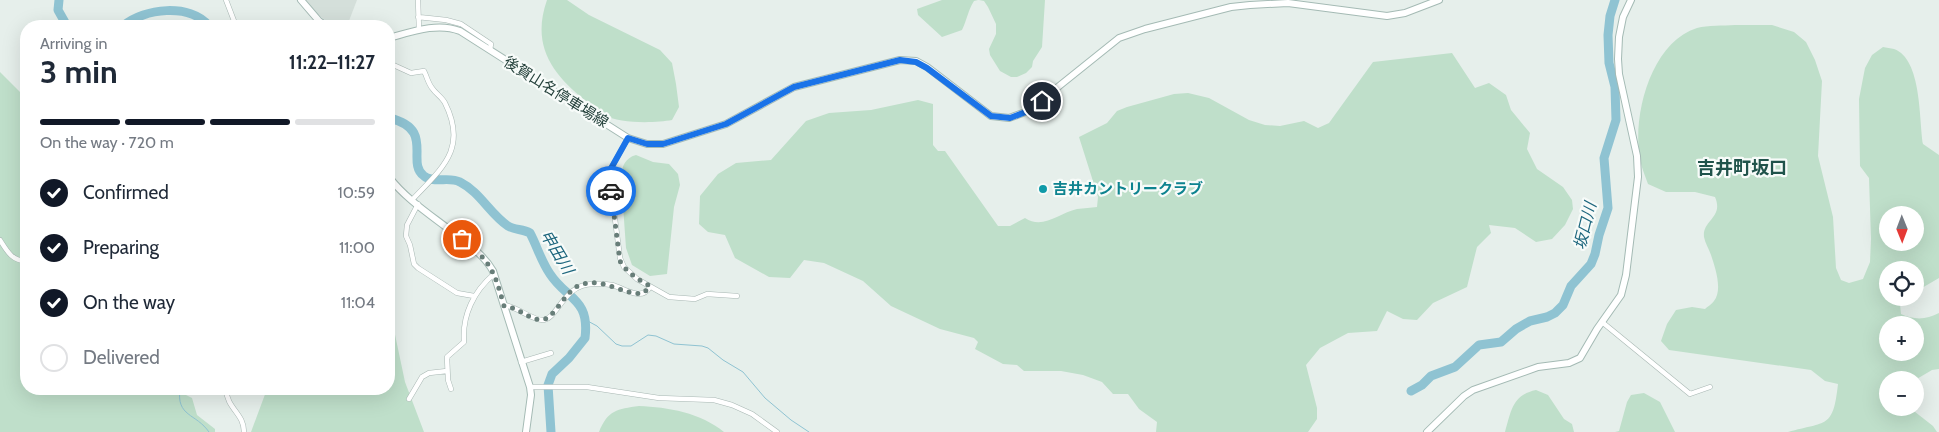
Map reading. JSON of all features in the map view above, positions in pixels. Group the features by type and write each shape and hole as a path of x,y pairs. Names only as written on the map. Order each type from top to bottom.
{"main road":[{"path":"302,0 318,20"},
{"name":"後賀山名停車場線","path":"395,36 435,27 452,28 628,138 647,144 663,144 726,124 794,87 900,60 916,62 927,68 991,116 1010,118 1028,111 1119,38 1145,29 1230,7 1250,5 1288,2 1387,16 1405,13 1439,0"},
{"path":"1427,432 1464,396 1473,390 1538,367 1569,363 1580,358 1619,299 1624,287 1638,177 1637,156 1619,74 1618,59 1619,37 1623,17 1631,0"},
{"path":"395,183 489,264 494,274 521,362 534,387 531,395 526,432"}],"street":[{"path":"226,0 234,20"},
{"path":"418,0 419,30"},
{"path":"418,17 446,20 461,24 491,44 490,50"},
{"path":"395,66 411,73 424,71 432,89 444,100 452,120 455,135 447,161 415,202 406,231 414,264 457,293 474,296"},
{"path":"628,138 609,172 620,258 624,268 650,286 674,298 695,299 707,294 736,296"},
{"path":"0,240 11,256 20,260"},
{"path":"451,389 447,371 448,355 464,342 463,329 474,296 494,274"},
{"path":"504,306 519,309 535,318 546,319 550,317 569,293 583,284 599,283 612,285 637,294 644,293 650,286"},
{"path":"1602,322 1690,394 1710,387"},
{"path":"521,362 551,353"},
{"path":"409,399 422,377 428,373 447,371"},
{"path":"534,387 587,387 660,398 714,400 732,405 752,414 777,432"},
{"path":"226,395 226,399 244,423 244,432"}],"shaded area":[{"path":"306,0 357,0 349,20 325,20 316,13"}],"green space":[{"path":"547,0 567,0 589,15 660,50 672,63 676,84 679,107 672,120 638,122 611,118 604,115 574,91 554,69 543,45 543,16"},
{"path":"942,0 978,0 972,4 962,30 942,37 918,15 917,9"},
{"path":"979,0 1045,0 1042,47 1033,61 1032,67 1026,73 1017,77 1011,77 1000,71 990,55 989,49 996,34 996,24 984,1"},
{"path":"1772,25 1794,32 1806,42 1822,81 1818,156 1833,217 1836,268 1841,280 1849,283 1863,279 1870,262 1869,178 1860,166 1859,99 1865,68 1872,55 1883,47 1894,49 1903,55 1910,65 1917,91 1923,144 1939,155 1939,278 1924,287 1924,261 1879,261 1879,306 1900,306 1901,314 1906,316 1879,316 1879,361 1924,361 1924,318 1939,313 1939,369 1932,370 1924,375 1924,371 1879,371 1879,416 1920,416 1933,426 1937,432 1788,432 1826,421 1834,409 1838,384 1825,381 1811,370 1669,350 1661,341 1667,324 1676,310 1692,307 1705,309 1717,296 1716,272 1705,242 1704,231 1717,210 1717,204 1715,197 1695,192 1666,192 1648,184 1642,168 1638,141 1642,102 1648,82 1668,48 1681,36 1697,28"},
{"name":"吉井カントリークラブ","path":"1452,53 1475,88 1489,83 1506,95 1511,110 1530,133 1527,149 1537,169 1563,187 1572,200 1573,209 1565,225 1552,239 1536,242 1515,228 1489,225 1491,233 1477,247 1467,287 1433,303 1417,320 1403,319 1387,311 1377,331 1348,333 1320,348 1306,365 1317,408 1317,419 1308,432 1156,432 1157,422 1139,409 1128,394 1113,394 1102,382 1083,375 1061,371 1024,371 1017,365 1003,364 975,349 978,342 974,338 940,329 891,306 863,281 824,263 804,260 790,278 769,277 735,258 725,235 708,232 699,224 700,196 718,174 736,163 771,160 806,121 829,113 871,110 918,100 933,104 933,145 938,151 945,151 998,226 1010,226 1025,218 1038,222 1045,221 1077,209 1097,207 1098,197 1079,137 1107,123 1117,111 1127,107 1174,94 1188,93 1209,98 1249,120 1265,125 1280,126 1304,121 1318,128 1329,123 1373,62"},
{"path":"0,72 20,92 20,395 186,395 192,398 197,415 215,429 215,432 0,432"},
{"path":"636,155 653,162 669,164 678,174 680,185 674,207 667,274 650,276 632,265 626,248 621,177 625,163 629,158"},
{"path":"395,334 405,382 424,432 251,432 265,395 395,395"},
{"path":"1536,390 1548,395 1564,419 1572,424 1574,432 1505,432 1511,411 1517,400 1528,392"},
{"path":"1644,393 1660,402 1675,432 1615,432 1619,431 1627,402 1631,395"},
{"path":"639,406 684,412 715,425 724,432 599,432 606,419 614,412"}],"waterway":[{"name":"申田川","path":"59,0 58,10 64,20"},
{"name":"坂口川","path":"1411,391 1422,385 1431,376 1455,367 1479,345 1501,342 1516,329 1530,321 1555,313 1563,305 1571,286 1591,264 1608,208 1604,158 1616,120 1615,87 1609,63 1608,35 1610,16 1615,0"},
{"name":"申田川","path":"132,20 154,12 167,11 179,11 202,20"},
{"name":"申田川","path":"395,120 403,123 412,130 416,137 417,163 419,170 424,176 432,179 456,180 460,182 473,191 508,226 530,233 550,274 581,307 586,325 585,338 569,358 552,374 548,385 551,432"},
{"path":"584,319 597,326 616,344 622,346 631,346 648,335 656,336 674,344 708,348 743,372 765,398 791,420 809,432"},
{"path":"180,395 181,405 184,410 209,432"}],"way so far":[{"path":"462,239 489,264 498,283 504,306 512,306 541,320 550,317 564,298 583,284 599,283 612,285 634,294 644,293 650,286 637,279 624,268 620,261 611,191"}],"place":[{"name":"吉井カントリークラブ","path":"1043,189"}],"district":[{"name":"吉井町坂口","path":"1742,168"}],"route":[{"path":"611,191 609,172 628,138 647,144 663,144 726,124 794,87 900,60 916,62 927,68 991,116 1010,118 1028,111 1042,101"}]}
